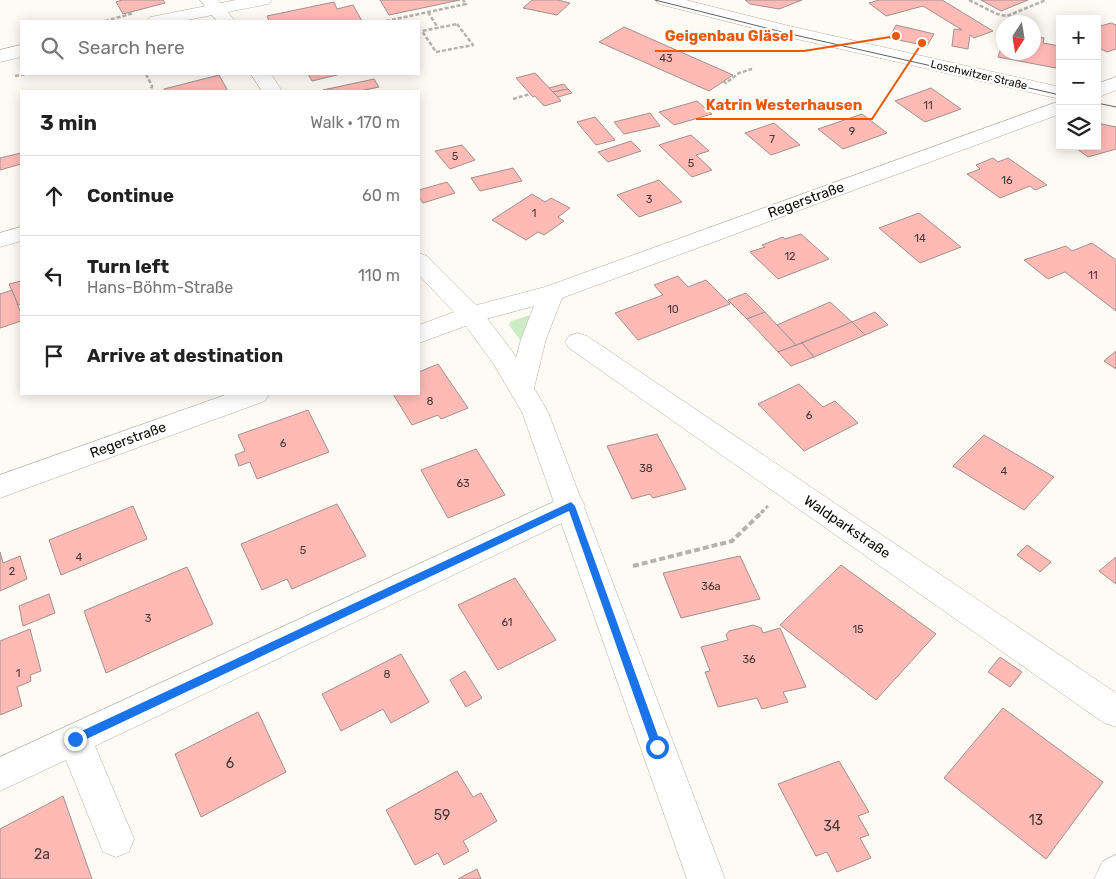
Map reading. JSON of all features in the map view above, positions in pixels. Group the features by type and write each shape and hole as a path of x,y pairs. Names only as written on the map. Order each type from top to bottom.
{"street":[{"path":"162,20 263,0"},
{"name":"Loschwitzer Straße","path":"665,0 711,6 797,34 1056,92"},
{"path":"0,56 20,51"},
{"path":"262,75 271,90"},
{"path":"1101,90 1116,83"},
{"path":"1101,102 1116,105"},
{"name":"Regerstraße","path":"420,334 470,316 553,293 1056,108"},
{"path":"0,240 20,234"},
{"path":"420,262 470,316 503,357 535,412 706,879"},
{"path":"521,388 532,338 540,317 553,293"},
{"name":"Waldparkstraße","path":"578,342 1116,712"},
{"name":"Regerstraße","path":"0,487 253,395"},
{"path":"0,774 571,506"},
{"path":"75,739 116,838"},
{"path":"1113,879 1116,874"}],"path":[{"path":"391,20 466,4 463,0"},
{"path":"969,0 997,14 1007,16 1046,0"},
{"path":"428,12 438,28"},
{"path":"457,24 473,45 436,52 422,31 438,28 457,24"},
{"path":"723,81 726,83 740,73 752,69"},
{"path":"146,75 152,86 151,90"},
{"path":"513,99 530,94"},
{"path":"633,566 732,541 788,486"}],"green space":[{"path":"531,315 523,344 509,325 511,321"}],"building":[{"path":"122,0 163,0 165,3 123,14 116,2"},
{"path":"380,0 460,0 389,15"},
{"path":"532,0 558,0 570,3 557,15 523,8"},
{"path":"745,0 802,0 779,9 750,4"},
{"path":"879,0 942,0 993,31 974,38 970,35 968,49 952,46 954,29 962,30 923,6 886,16 869,3"},
{"path":"981,0 1028,0 1001,11"},
{"path":"334,2 337,9 353,5 361,20 269,20 267,16"},
{"path":"1111,23 1116,25 1116,49 1107,52 1101,49 1101,26"},
{"path":"896,25 934,34 927,46 889,38"},
{"path":"624,27 733,75 709,91 599,42"},
{"path":"1041,37 1044,38 1043,43 1056,45 1056,68 1014,60 1041,60"},
{"path":"535,73 561,101 544,106 516,78"},
{"path":"219,75 227,90 164,90"},
{"path":"309,75 337,75 312,81"},
{"path":"374,79 379,87 365,90 323,90"},
{"path":"564,84 568,89 553,92 549,88"},
{"path":"931,88 961,109 925,122 895,101"},
{"path":"568,89 572,93 558,97 553,92"},
{"path":"697,101 712,114 674,125 659,112"},
{"path":"650,113 660,126 624,134 614,122"},
{"path":"862,114 887,133 843,149 818,129"},
{"path":"595,117 615,140 596,145 577,122"},
{"path":"774,123 800,145 771,155 745,133"},
{"path":"1101,124 1116,127 1116,149 1088,157 1078,150 1101,150"},
{"path":"691,135 709,151 696,155 712,170 692,177 659,145"},
{"path":"631,141 641,151 608,162 598,152"},
{"path":"462,145 475,160 450,169 435,151"},
{"path":"20,153 20,164 0,170 0,158"},
{"path":"993,158 998,162 1008,158 1047,185 1035,190 1030,186 1000,198 967,174 980,169 976,165"},
{"path":"513,168 522,181 480,191 471,178"},
{"path":"659,180 682,202 639,217 617,195"},
{"path":"447,182 455,193 423,203 420,198 420,190"},
{"path":"532,194 545,202 551,198 570,208 558,217 564,221 544,235 538,232 526,240 492,220"},
{"path":"919,213 961,247 920,263 879,228"},
{"path":"801,234 829,259 778,279 750,252 765,247 762,245 783,237 785,239"},
{"path":"1092,243 1116,260 1116,311 1065,272 1048,279 1024,260 1066,246 1072,251"},
{"path":"678,276 688,287 706,280 730,304 638,340 615,313 663,295 654,285"},
{"path":"20,281 20,304 18,305 9,284"},
{"path":"12,290 20,310 20,321 0,328 0,294"},
{"path":"746,293 765,312 747,319 728,300"},
{"path":"830,302 852,322 796,345 777,325"},
{"path":"765,312 796,345 778,352 747,319"},
{"path":"875,312 888,325 865,335 852,322"},
{"path":"852,322 865,335 814,357 802,343"},
{"path":"802,343 814,357 791,366 778,352"},
{"path":"1116,351 1116,369 1104,361"},
{"path":"438,364 468,408 441,419 438,415 412,425 394,395 420,395 420,372"},
{"path":"799,384 823,407 835,401 858,423 804,451 758,404"},
{"path":"308,410 329,452 257,479 250,462 239,466 235,455 245,451 238,435"},
{"path":"657,434 686,489 653,498 650,494 632,499 607,446"},
{"path":"984,435 1054,477 1024,510 953,466"},
{"path":"476,449 505,495 448,518 421,470"},
{"path":"337,504 366,556 292,589 287,579 262,590 241,544"},
{"path":"133,506 147,539 61,575 49,540"},
{"path":"1027,545 1051,562 1040,572 1017,555"},
{"path":"0,552 3,563 20,556 27,579 0,591"},
{"path":"740,556 760,599 681,618 663,573"},
{"path":"1116,557 1116,584 1099,571"},
{"path":"841,565 936,634 876,700 780,625"},
{"path":"187,567 213,624 106,673 84,611"},
{"path":"515,578 556,640 498,670 458,605"},
{"path":"49,594 55,613 23,626 19,606"},
{"path":"753,625 761,628 763,633 780,628 806,687 783,692 788,702 762,709 757,698 718,707 705,672 710,671 701,647 728,640 726,635 729,631"},
{"path":"30,629 41,671 30,675 31,681 17,687 22,706 0,715 0,641"},
{"path":"401,654 429,702 391,723 383,709 341,731 322,694"},
{"path":"1000,657 1022,672 1010,687 988,672"},
{"path":"465,671 482,698 466,707 450,680"},
{"path":"1003,708 1103,782 1046,859 944,778"},
{"path":"258,712 286,772 201,817 175,754"},
{"path":"839,761 869,812 858,816 869,835 860,838 871,858 837,872 827,852 816,856 778,784"},
{"path":"457,771 473,797 481,793 497,821 463,841 469,851 444,865 438,853 415,865 386,810"},
{"path":"63,796 92,879 0,879 0,829"},
{"path":"477,869 481,879 458,879"}],"tram line":[{"path":"655,0 786,33 1056,94"},
{"path":"1101,104 1116,107"}],"place":[{"name":"Geigenbau Gläsel","path":"896,36"},
{"name":"Katrin Westerhausen","path":"922,43"}],"route":[{"path":"75,739 571,506 657,747"}]}
